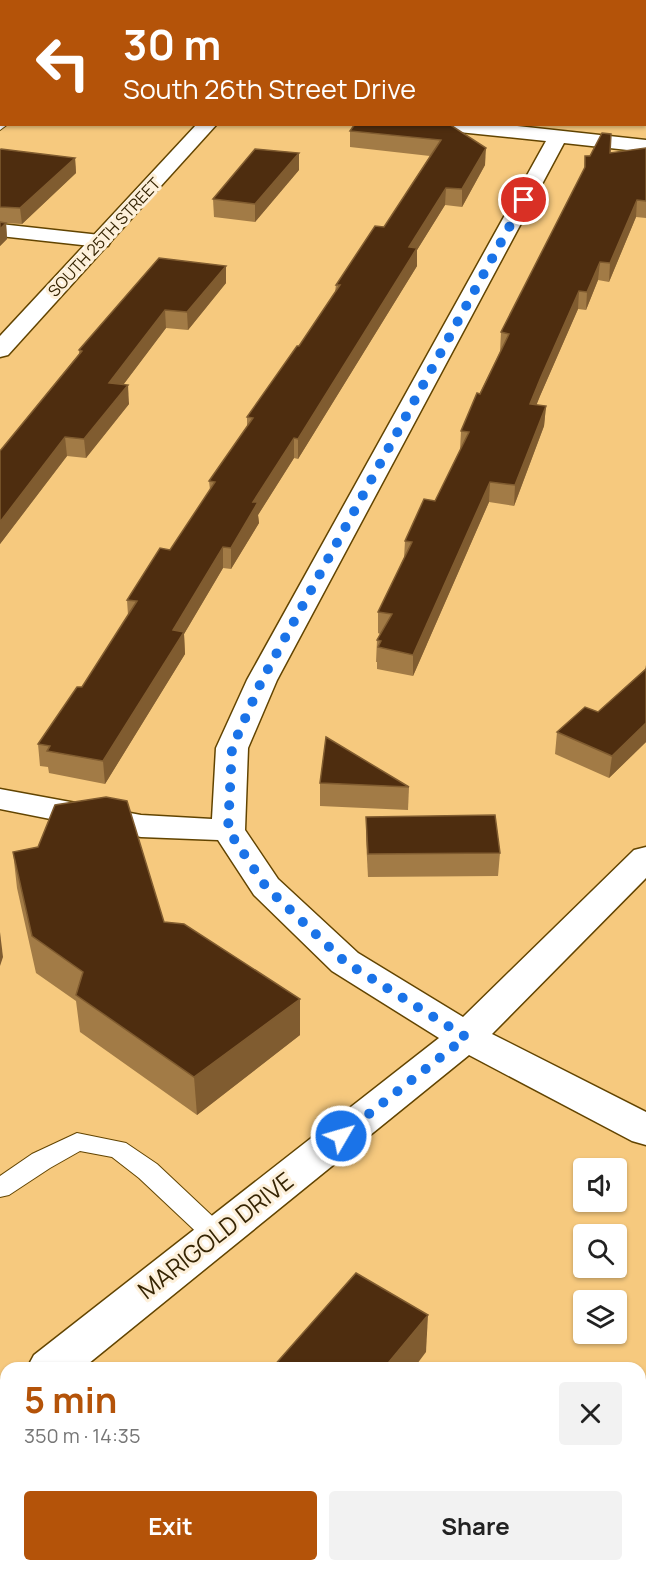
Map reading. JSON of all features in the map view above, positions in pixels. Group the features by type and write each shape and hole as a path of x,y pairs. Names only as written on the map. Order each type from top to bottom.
{"street":[{"name":"SOUTH 25TH STREET","path":"0,350 206,126"},
{"path":"457,126 646,146"},
{"path":"558,137 262,680 232,748 228,830 266,887 345,962 466,1037 646,1130"},
{"path":"0,230 100,241"},
{"path":"0,799 141,826 228,830"},
{"name":"MARIGOLD DRIVE","path":"57,1362 466,1037 646,858"}],"lane":[{"path":"0,1188 41,1161 77,1142 118,1149 148,1172 216,1235"}],"building":[{"path":"354,126 452,126 486,148 462,189 446,188 409,247 417,248 298,439 294,438 253,502 258,502 231,548 223,547 173,630 184,632 103,761 47,751 50,746 38,744 77,687 82,687 137,601 127,600 160,548 170,550 215,482 209,481 253,418 247,417 340,285 336,285 375,226 384,227 441,140 350,131"},
{"path":"602,133 611,134 610,153 646,148 646,201 637,200 610,263 600,262 587,292 579,291 530,404 546,406 515,485 490,482 413,655 378,647 381,641 377,640 392,614 378,612 412,542 405,541 424,499 435,501 469,432 461,431 477,393 480,394 509,334 501,332 585,167 585,156 590,156"},
{"path":"1,149 75,158 20,208 0,207"},
{"path":"255,149 299,153 255,204 213,199"},
{"path":"159,258 226,266 187,312 165,310 109,383 128,385 84,439 65,437 0,522 0,451 82,351 79,350"},
{"path":"646,669 646,723 612,756 557,732 585,707 598,712"},
{"path":"326,737 409,787 320,783"},
{"path":"106,797 127,801 164,922 184,924 300,999 194,1077 76,995 83,972 32,936 13,852 38,847 55,805"},
{"path":"495,815 500,853 368,854 366,817"},
{"path":"356,1273 428,1315 389,1362 277,1362"}],"route":[{"path":"341,1136 466,1037 345,962 266,887 228,830 232,748 262,680 524,200"}]}
